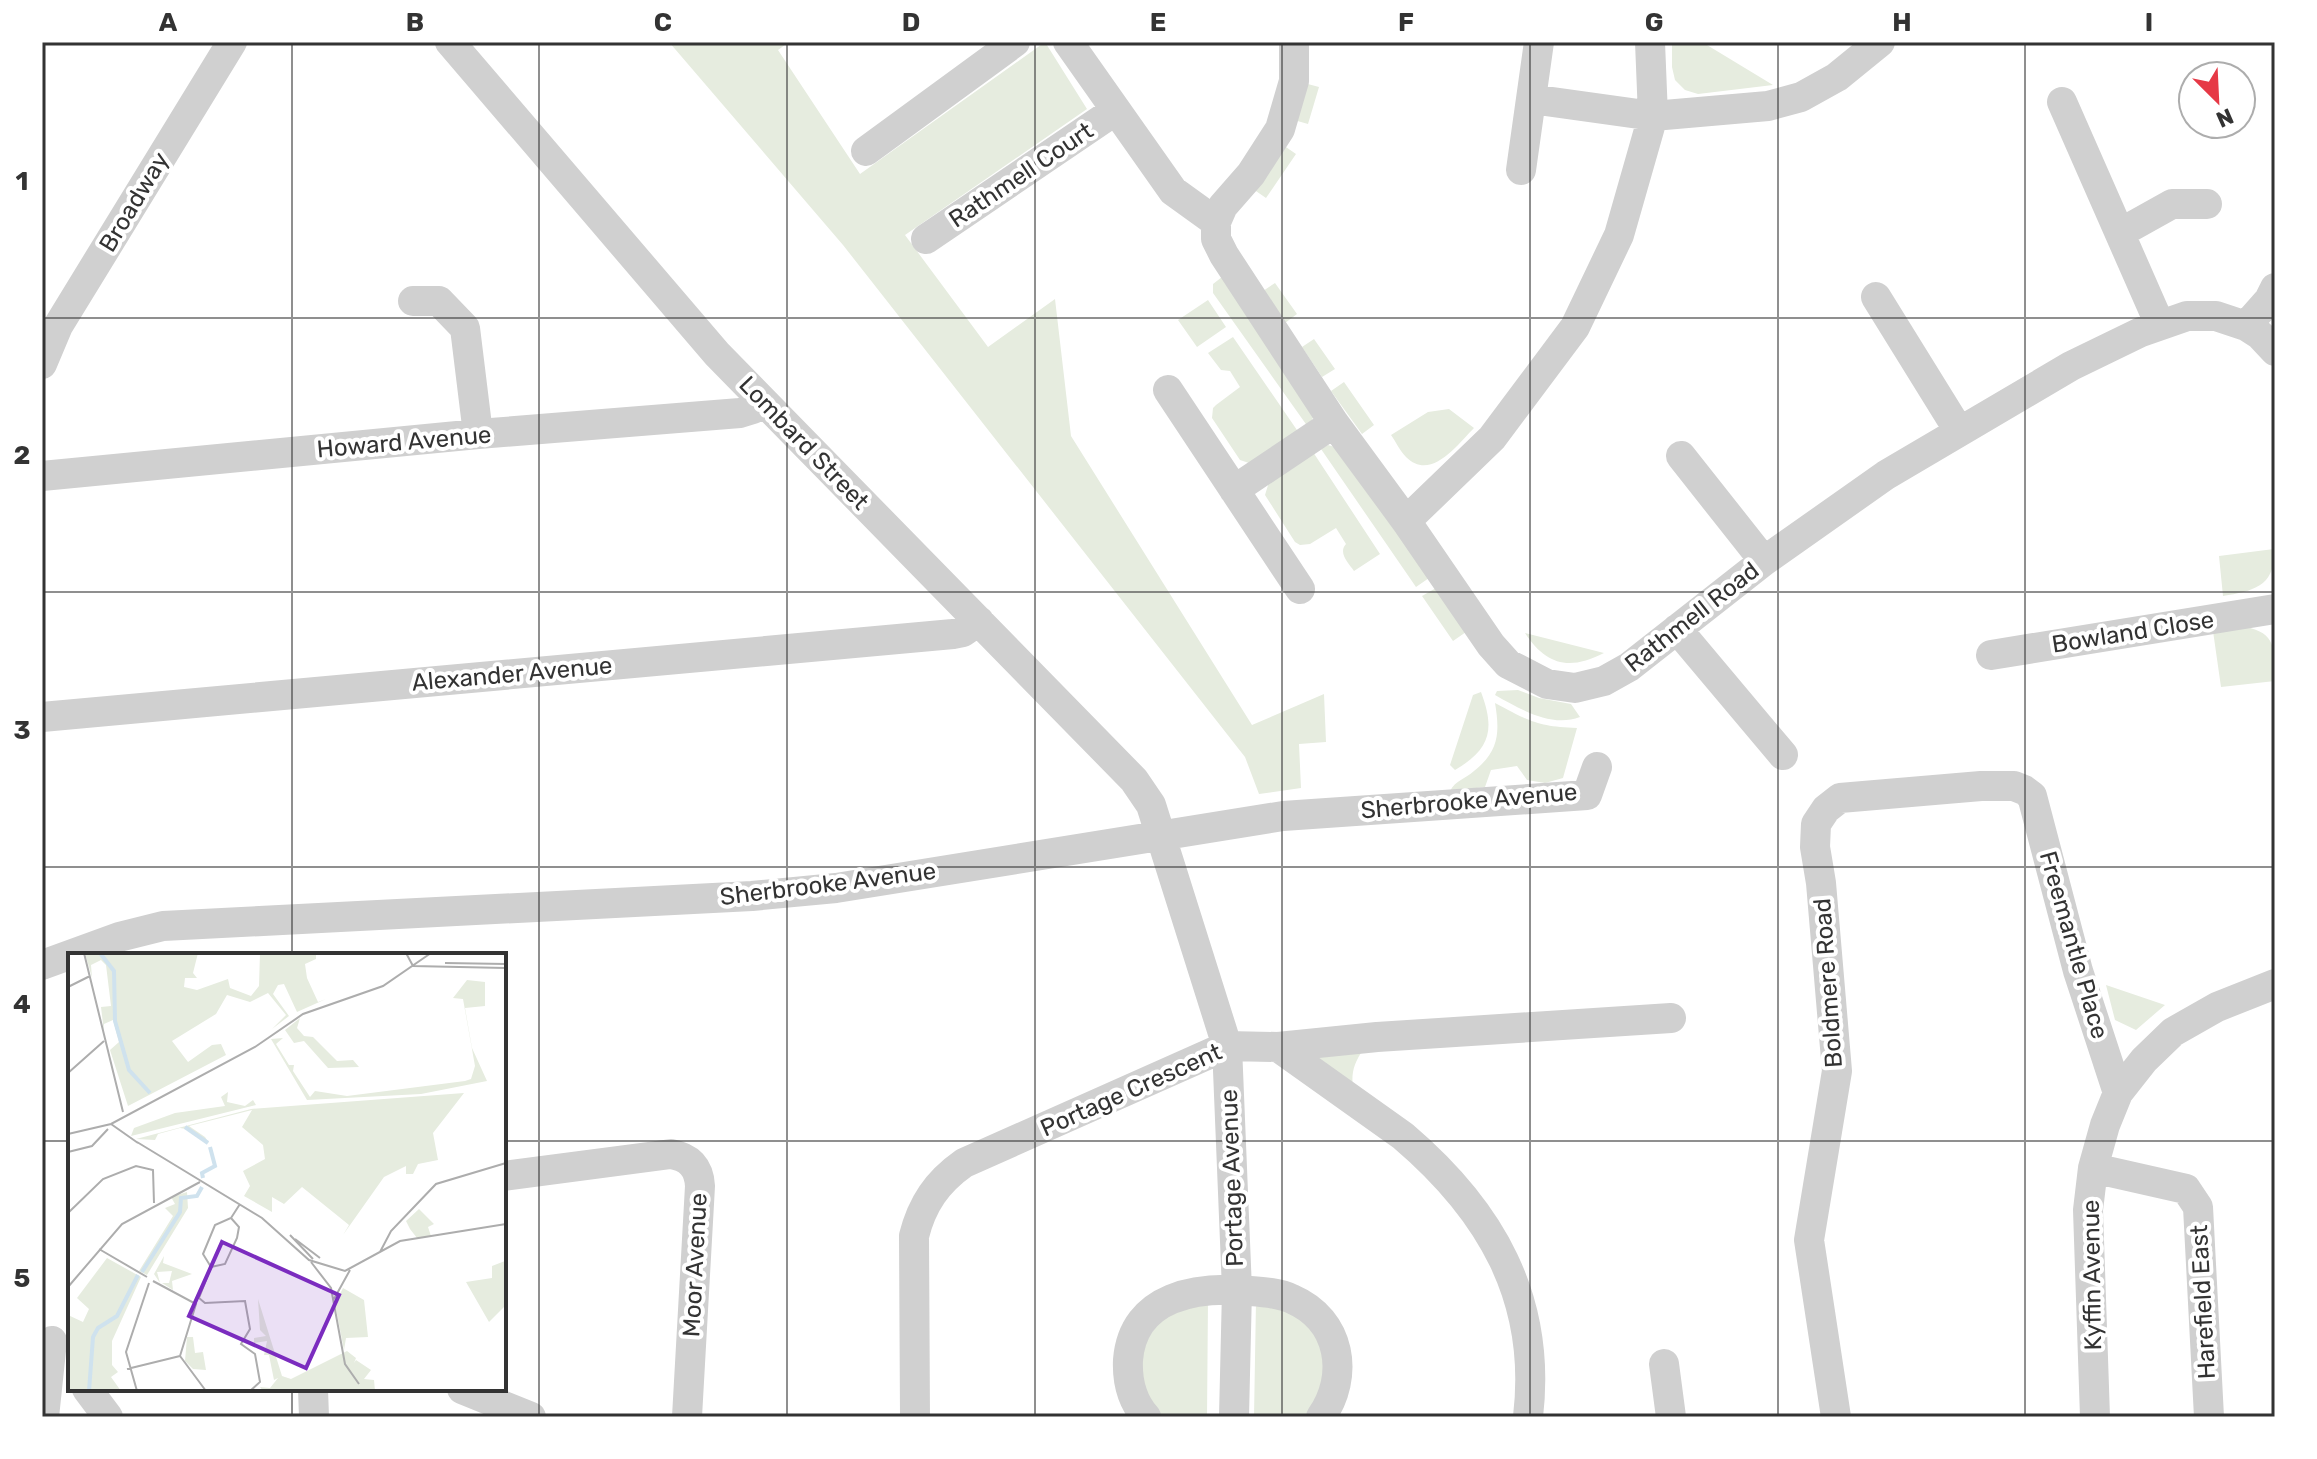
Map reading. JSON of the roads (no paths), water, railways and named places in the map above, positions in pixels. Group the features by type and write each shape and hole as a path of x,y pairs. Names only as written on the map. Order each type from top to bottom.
{"street":[{"name":"Broadway","path":"42,364 58,326 232,42"},
{"name":"Lombard Street","path":"450,42 717,354 1134,780 1151,805 1162,836"},
{"path":"866,151 1015,42"},
{"path":"1068,42 1173,191 1216,222 1223,206 1251,174 1280,129 1294,81 1294,42"},
{"path":"1521,170 1539,42"},
{"path":"1406,521 1492,438 1575,327 1619,235 1653,116 1650,42"},
{"path":"1531,99 1653,116 1768,106 1801,97 1837,77 1880,42"},
{"path":"2062,102 2160,325"},
{"name":"Rathmell Court","path":"926,239 1116,110"},
{"path":"2120,233 2172,204 2207,204"},
{"name":"Rathmell Road","path":"1216,222 1216,239 1224,255 1334,423 1491,645 1508,664 1547,684 1575,688 1604,681 1629,667 1764,561 1886,475 2071,366 2141,332 2187,316 2216,316 2266,341"},
{"path":"2266,341 2269,300 2275,288"},
{"path":"1876,297 1959,431"},
{"path":"413,301 439,301 465,328 478,434"},
{"path":"1168,390 1300,589"},
{"name":"Howard Avenue","path":"42,476 478,434 740,413 762,402"},
{"path":"1234,490 1334,423"},
{"path":"1681,456 1764,561"},
{"name":"Bowland Close","path":"1991,655 2275,609"},
{"name":"Alexander Avenue","path":"42,717 953,634 963,632 979,621"},
{"path":"1677,629 1783,755"},
{"name":"Sherbrooke Avenue","path":"94,953 124,946 163,926 752,896 822,889 1283,816 1587,795 1597,767"},
{"name":"Boldmere Road","path":"1836,1417 1809,1240 1837,1071 1821,883 1815,847 1816,824 1826,809 1840,798 1981,786 2014,786 2032,796"},
{"name":"Freemantle Place","path":"2032,796 2078,971 2118,1093"},
{"name":"Portage Avenue","path":"1162,836 1227,1046 1237,1290 1234,1417"},
{"name":"Sherbrooke Avenue","path":"42,965 68,959"},
{"name":"Kyffin Avenue","path":"2095,1417 2088,1210 2093,1168 2118,1093 2144,1060 2173,1032 2217,1007 2275,984"},
{"name":"Portage Crescent","path":"915,1417 914,1236 922,1210 937,1187 964,1163 1227,1046 1278,1047 1377,1037 1671,1018"},
{"path":"1278,1047 1423,1153 1483,1222 1510,1272 1526,1325 1531,1371 1528,1417"},
{"name":"Moor Avenue","path":"506,1176 671,1154 680,1155 695,1167 700,1176 700,1186 687,1417"},
{"name":"Harefield East","path":"2093,1168 2186,1189 2198,1207 2209,1417"},
{"name":"Portage Avenue","path":"1146,1417 1132,1394 1127,1373 1129,1352 1136,1331 1149,1314 1166,1301 1186,1293 1237,1290 1272,1293 1292,1299 1310,1309 1324,1325 1334,1343 1338,1363 1337,1384 1330,1404 1321,1417"},
{"path":"47,1333 68,1362"},
{"path":"44,1417 47,1333"},
{"path":"1669,1356 1671,1417"},
{"path":"88,1391 108,1417"},
{"path":"313,1391 314,1417"},
{"path":"467,1391 531,1417"}]}
